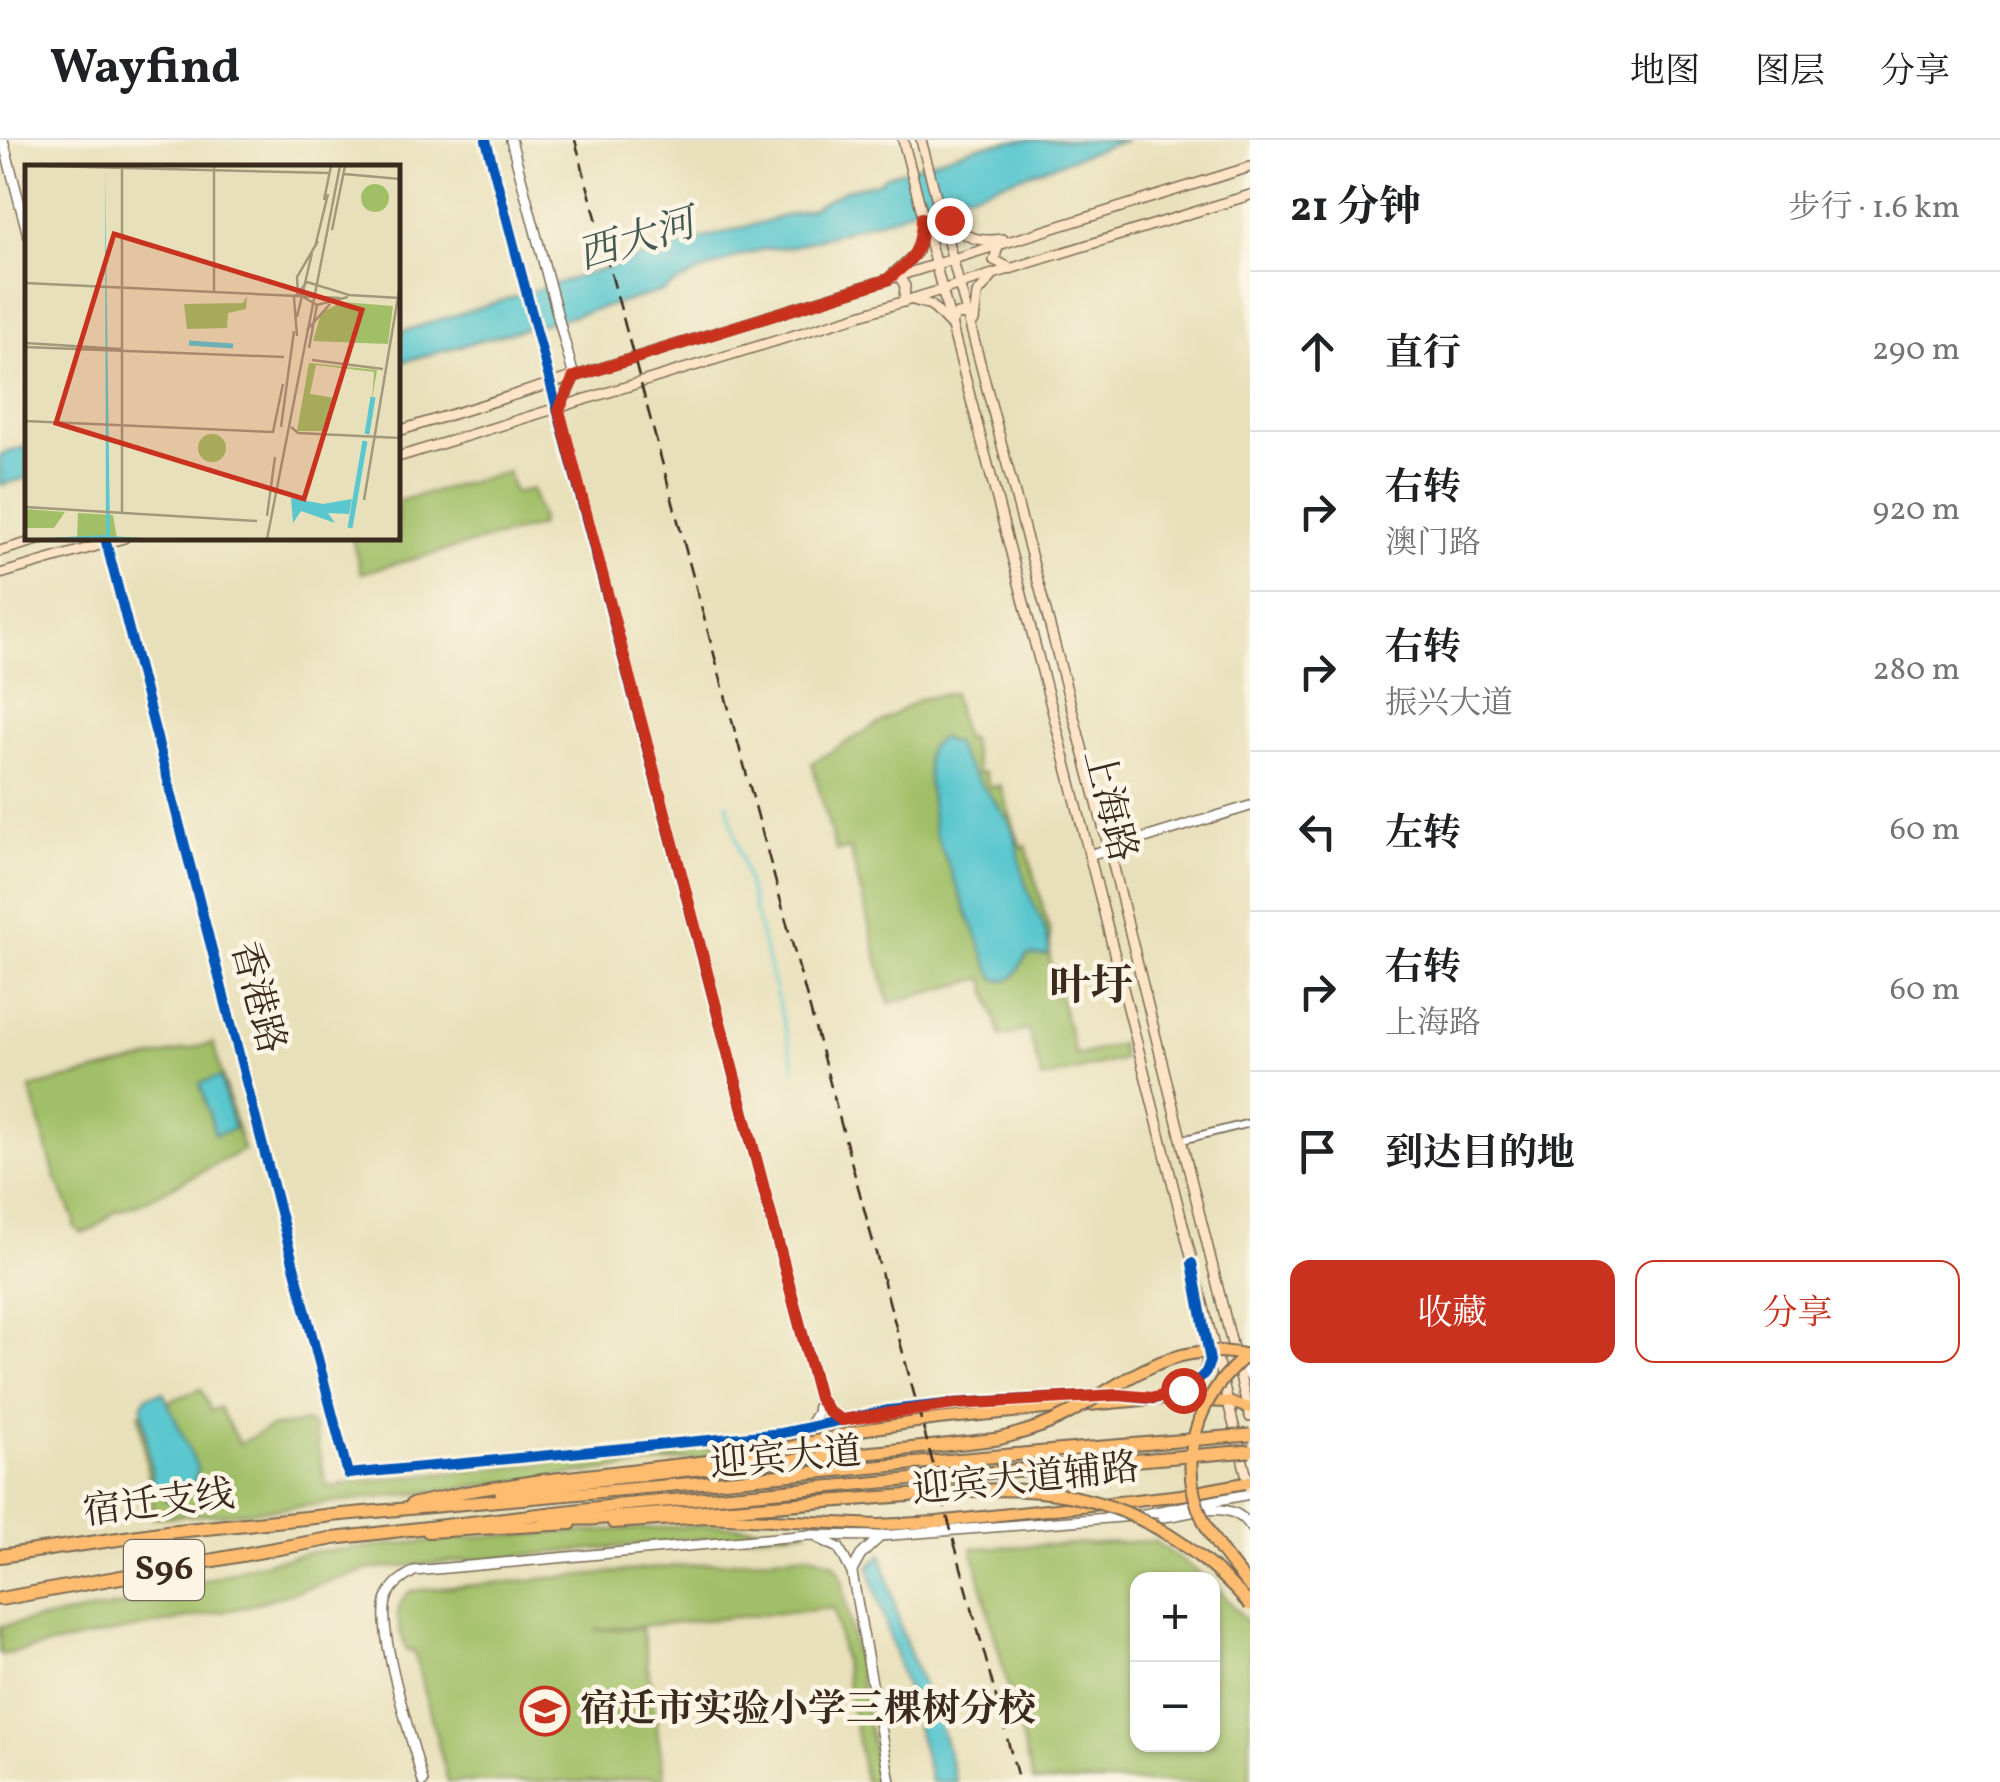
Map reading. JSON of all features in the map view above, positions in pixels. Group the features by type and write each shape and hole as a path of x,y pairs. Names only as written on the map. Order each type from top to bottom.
{"highway":[{"path":"388,1510 557,1484 998,1439 1060,1418 1166,1358 1198,1350 1250,1354"},
{"path":"1250,1354 1230,1368 1214,1388 1199,1415 1191,1451 1191,1480 1204,1524 1250,1587"},
{"name":"迎宾大道","path":"325,1516 1250,1435"},
{"name":"迎宾大道","path":"328,1539 481,1518 1250,1451"},
{"path":"481,1518 590,1519 968,1491 1052,1491 1089,1499 1149,1521 1204,1560 1250,1605"},
{"name":"宿迁支线","path":"0,1556 166,1532 325,1516"},
{"name":"宿迁支线","path":"0,1600 328,1539"}],"main road":[{"name":"上海路","path":"902,140 1090,855 1250,1487"},
{"name":"上海路","path":"921,140 1110,850 1249,1411"},
{"path":"400,430 1250,167"},
{"path":"400,456 1250,195"},
{"path":"938,203 954,226 972,239 982,242 1030,235"},
{"path":"922,218 931,226 944,223"},
{"path":"887,280 917,252 922,240 922,218"},
{"path":"1000,245 994,250 994,260 1012,269"},
{"path":"974,339 977,294 997,274"},
{"path":"899,276 907,301"},
{"path":"907,301 931,306 950,325 957,314 968,316"},
{"path":"0,551 38,540"},
{"path":"0,574 106,540"},
{"path":"1065,759 1070,764 1078,762 1083,751"},
{"path":"1112,944 1116,938 1131,936"},
{"name":"迎宾大道辅路","path":"388,1510 534,1481 752,1456 905,1423 1154,1398 1228,1402 1249,1411"},
{"name":"迎宾大道辅路","path":"387,1530 432,1532 706,1516 878,1525 937,1522 1250,1487"}],"street":[{"path":"3,140 25,224"},
{"path":"486,140 819,1398 829,1412 842,1420"},
{"path":"511,140 574,377 559,410"},
{"name":"香港路","path":"106,540 348,1474 782,1432 809,1426"},
{"path":"1090,855 1250,806"},
{"path":"1182,1140 1250,1123"},
{"path":"1211,1258 1242,1366 1250,1377"},
{"path":"809,1426 955,1404 1118,1395 1154,1398 1183,1390 1206,1372 1210,1361 1192,1263"},
{"path":"809,1426 819,1398"},
{"path":"423,1782 384,1626 387,1597 393,1586 414,1571 809,1536 882,1535 1070,1521 1166,1511 1250,1487"},
{"path":"1070,1521 1128,1522 1226,1509 1242,1516 1250,1527"},
{"path":"852,1574 861,1556 882,1535"},
{"path":"809,1536 839,1548 852,1574 890,1782"}],"green space":[{"path":"508,472 514,493 532,489 541,520 539,526 361,573 353,540 400,540 400,500"},
{"path":"953,693 964,739 970,738 978,774 984,772 990,788 1000,785 1021,847 1026,846 1050,933 1050,961 1076,1056 1120,1044 1123,1059 1042,1079 1028,1030 1001,1037 984,978 889,1003 850,849 836,851 812,763 920,699"},
{"path":"213,1043 243,1150 141,1203 115,1211 93,1230 81,1233 74,1227 75,1220 55,1176 30,1088"},
{"path":"201,1389 211,1411 219,1407 239,1444 271,1427 307,1422 313,1426 327,1487 750,1444 817,1433 754,1451 457,1489 227,1514 154,1517 139,1413"},
{"path":"716,1525 809,1530 370,1569 240,1608 0,1655 0,1626 136,1603 246,1567 312,1552 472,1537"},
{"path":"1154,1541 1198,1572 1130,1572 1130,1752 1220,1752 1220,1591 1250,1625 1250,1782 1033,1782 972,1548"},
{"path":"809,1554 834,1563 841,1574 879,1782 865,1782 834,1608 595,1630 642,1628 665,1782 652,1777 604,1782 448,1782 414,1651 406,1650 399,1626 400,1605 411,1591"}],"water":[{"path":"1024,140 1126,140 972,193 926,201 896,216 790,247 736,257 663,291 400,362 400,332 686,243 810,209 845,190 877,183 887,176 978,146"},
{"path":"25,447 25,479 0,485 0,455"},
{"path":"941,738 954,743 1008,820 1027,888 1047,937 1049,955 1028,955 1009,980 996,979 992,974 934,830 926,758 929,747"},
{"path":"220,1077 234,1129 215,1135 200,1083"},
{"path":"163,1392 198,1469 191,1493 170,1502 154,1490 142,1406 147,1396"},
{"path":"882,1554 902,1633 943,1735 956,1782 931,1782 869,1567"}],"waterway":[{"path":"727,802 795,1068"}],"railway":[{"path":"575,140 1019,1782"}],"cycle path":[{"path":"486,140 819,1398 829,1412 842,1420"},
{"path":"106,540 348,1474 782,1433 889,1410 955,1403 1118,1395 1154,1399 1197,1381 1210,1361 1192,1263"}],"place":[{"name":"宿迁市实验小学三棵树分校","path":"545,1711"}],"district":[{"name":"叶圩","path":"1091,988"}],"route":[{"path":"949,220 938,203 944,223 931,226 922,218 922,240 917,252 887,280 574,377 559,410 819,1398 829,1412 842,1420 888,1410 955,1404 1118,1395 1154,1398 1183,1390"}],"water label":[{"name":"西大河","path":"637,242"}]}
